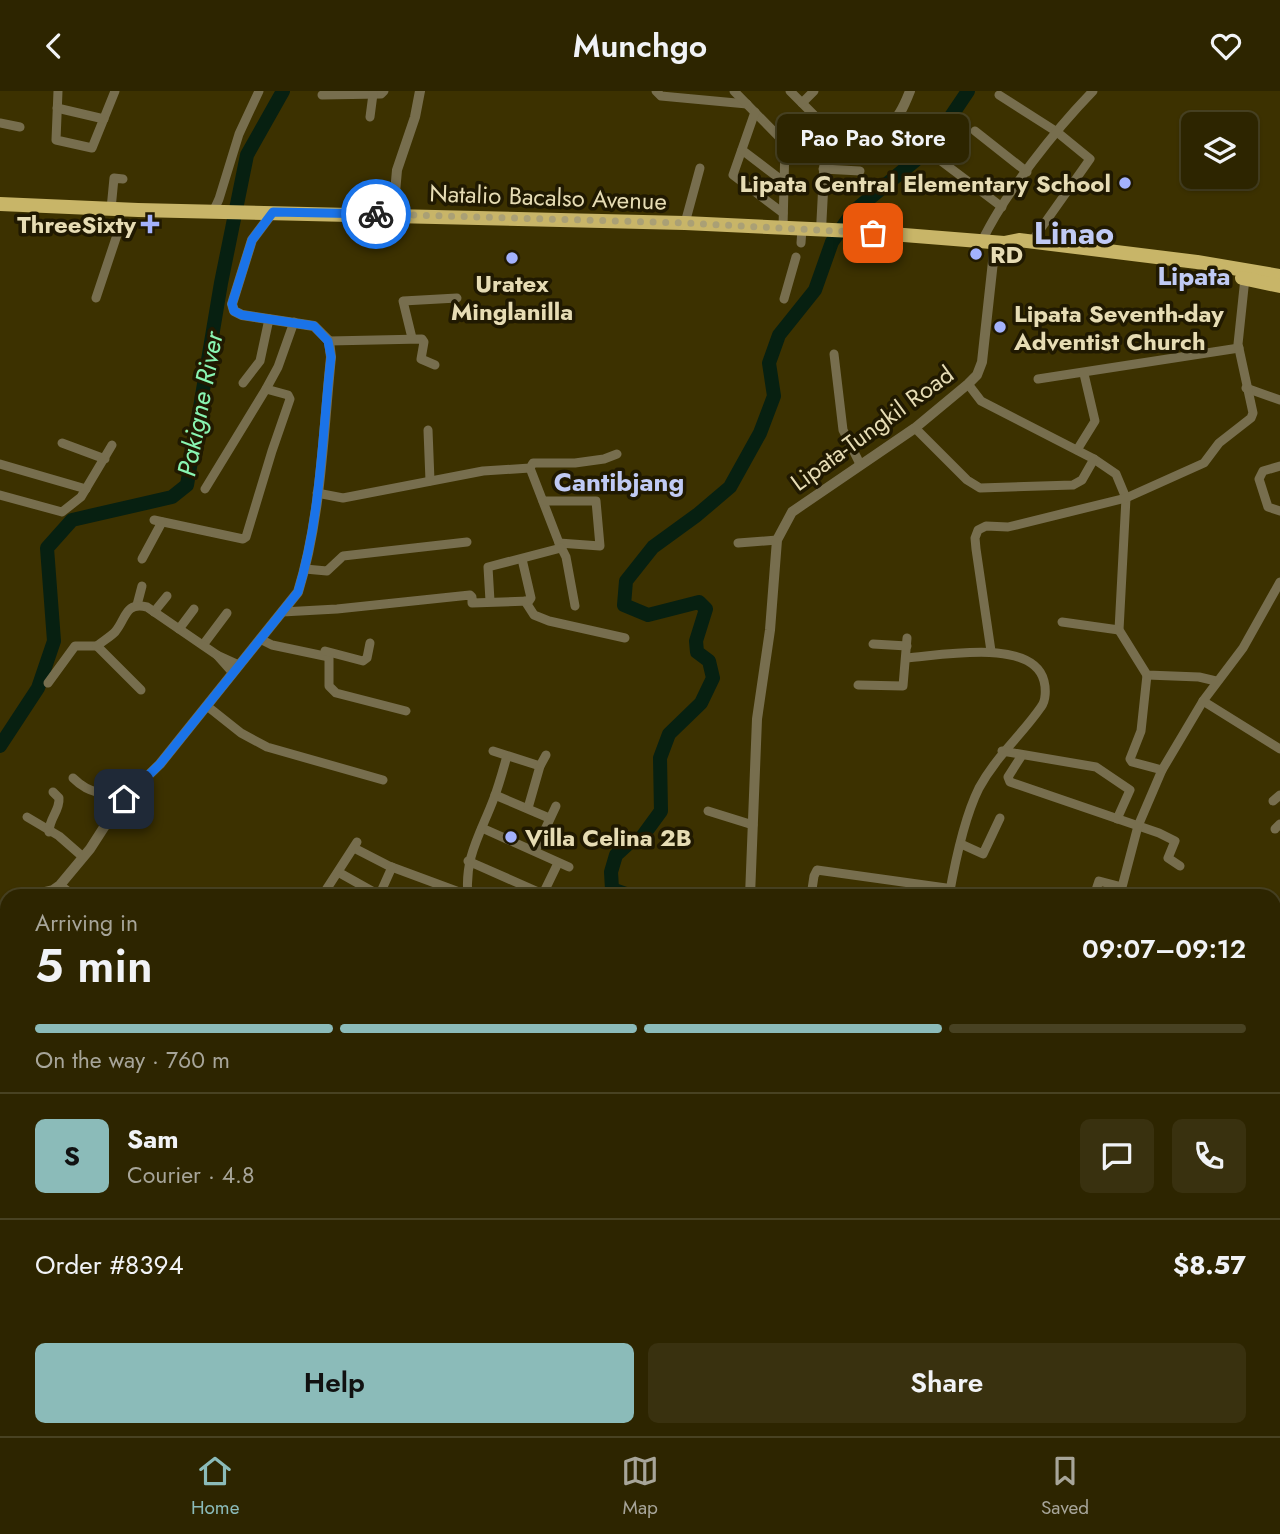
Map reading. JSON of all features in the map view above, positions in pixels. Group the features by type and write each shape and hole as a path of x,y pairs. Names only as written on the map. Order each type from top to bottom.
{"highway":[{"name":"Natalio Bacalso Avenue","path":"0,204 685,223 783,221 801,236 825,230 995,242 1031,241 1248,269 1280,276"},
{"name":"Natalio Bacalso Avenue","path":"995,242 1018,248 1245,278 1280,286"}],"street":[{"path":"58,91 56,139 93,148 113,91"},
{"path":"217,212 239,134 259,91"},
{"path":"322,95 382,94 384,91"},
{"path":"393,215 397,170 415,117 420,91"},
{"path":"656,91 662,96 747,104"},
{"path":"734,91 785,143 783,221"},
{"path":"790,91 830,131"},
{"path":"802,103 814,91"},
{"path":"825,230 825,137 830,131 892,124 903,111 910,91"},
{"path":"995,242 1002,207 1089,92"},
{"path":"370,117 373,94"},
{"path":"999,95 1057,132 1090,159 1031,241"},
{"path":"57,108 104,119"},
{"path":"755,112 733,175 783,221"},
{"path":"0,123 20,127"},
{"path":"975,131 1027,171"},
{"path":"741,150 784,182"},
{"path":"937,158 1002,207"},
{"path":"685,223 700,167"},
{"path":"823,169 860,170"},
{"path":"96,298 118,232 114,178 123,179"},
{"path":"54,889 83,857 120,804 160,764 298,592 305,569 317,493 331,357 328,341 314,326 242,315 234,311 232,304 252,240 266,212"},
{"name":"Lipata-Tungkil Road","path":"750,889 757,719 770,630 777,540 792,512 915,428 977,376 982,362 995,242"},
{"path":"784,299 796,257"},
{"path":"991,651 976,549 975,538 978,530 986,526 1008,527 1126,498 1204,463 1219,443 1252,416 1239,348 1245,278"},
{"path":"412,338 404,301 457,298"},
{"path":"243,383 260,361 269,319"},
{"path":"205,489 278,367 293,322"},
{"path":"328,341 412,338 424,340 421,359 435,365"},
{"path":"1038,379 1239,348"},
{"path":"834,354 842,430 860,464"},
{"path":"1077,450 1095,421 1084,374"},
{"path":"968,384 981,401 1094,459 1116,474 1126,498 1119,630 1147,675 1141,731 1130,759 1132,762 1162,770"},
{"path":"1246,387 1280,400"},
{"path":"142,559 158,521 246,537 290,399 288,395 266,389"},
{"path":"915,428 967,480 981,488 1073,485 1082,480 1094,459"},
{"path":"428,430 430,481"},
{"path":"62,443 105,459"},
{"path":"0,495 59,513 82,496 112,445"},
{"path":"530,468 533,463 575,463 604,459 617,454"},
{"path":"0,464 86,489"},
{"path":"1280,466 1263,471 1259,478 1268,507 1280,511"},
{"path":"317,493 343,498 483,471 530,468"},
{"path":"530,468 566,557 575,605"},
{"path":"490,601 488,568 560,546 600,546 596,501 543,501"},
{"path":"738,543 777,540"},
{"path":"305,569 315,572 329,570 343,557 467,542"},
{"path":"282,612 470,595 472,603 526,601 531,598 522,559"},
{"path":"1096,889 1099,881 1122,887 1138,826 1162,770 1216,681 1243,647 1276,597 1280,582"},
{"path":"137,605 142,586"},
{"path":"154,612 167,596"},
{"path":"526,601 534,615 549,621 625,638"},
{"path":"48,683 75,646 96,646 113,634 129,608 137,605 154,612 236,669"},
{"path":"178,629 194,609"},
{"path":"203,645 227,613"},
{"path":"1062,622 1119,630"},
{"path":"260,639 272,645 330,658 330,686 336,693 406,711"},
{"path":"858,685 903,686 907,642 873,644"},
{"path":"321,654 328,650 339,656 363,661 369,655 370,643"},
{"path":"96,646 141,690"},
{"path":"906,659 991,651 1031,663 1040,671 1045,690 1043,705 1002,751 972,803 949,889"},
{"path":"1147,675 1199,677 1216,681"},
{"path":"1203,701 1280,749"},
{"path":"207,706 241,733 267,747 383,780"},
{"path":"493,751 540,766"},
{"path":"1002,751 1096,767 1127,786 1130,792 1117,819"},
{"path":"528,808 540,766 546,755"},
{"path":"1022,755 1008,777 1010,782 1175,841 1168,858 1180,866"},
{"path":"467,889 468,861 495,795 506,756"},
{"path":"73,778 90,792 102,793 120,804"},
{"path":"50,832 49,824 59,806 59,797 53,792"},
{"path":"495,795 549,818"},
{"path":"536,851 556,806"},
{"path":"708,811 753,825"},
{"path":"27,817 59,837 83,857"},
{"path":"961,844 984,854 1000,818"},
{"path":"482,828 569,867"},
{"path":"327,889 355,845 392,867 450,889"},
{"path":"468,861 529,889"},
{"path":"545,889 558,863"},
{"path":"382,889 392,867"},
{"path":"812,889 817,870 930,889"},
{"path":"338,872 368,889"},
{"path":"60,885 65,889"}],"waterway":[{"name":"Pakigne River","path":"0,746 38,688 54,641 47,548 72,520 172,497 187,485 221,283 247,155 283,91"},
{"path":"612,889 611,872 616,855 629,843 642,837 661,811 660,758 669,734 701,703 713,678 709,661 697,652 696,641 706,609 699,602 648,615 624,605 626,581 653,547 730,487 760,433 774,396 769,363 779,335 815,290 832,242 853,212 929,149 968,91"}],"way so far":[{"path":"376,214 685,223 873,233"}],"place":[{"name":"Lipata Central Elementary School","path":"1125,183"},
{"name":"ThreeSixty","path":"150,224"},
{"name":"Pao Pao Store","path":"873,233"},
{"name":"RD","path":"976,254"},
{"name":"Uratex Minglanilla","path":"512,258"},
{"name":"Lipata Seventh-day Adventist Church","path":"1000,327"},
{"name":"Villa Celina 2B","path":"511,837"}],"district":[{"name":"Linao","path":"1074,233"},
{"name":"Lipata","path":"1194,276"},
{"name":"Cantibjang","path":"619,482"}],"route":[{"path":"124,799 160,764 298,592 305,569 317,493 331,357 328,341 314,326 242,315 234,311 232,304 252,240 273,212 376,214"}]}
